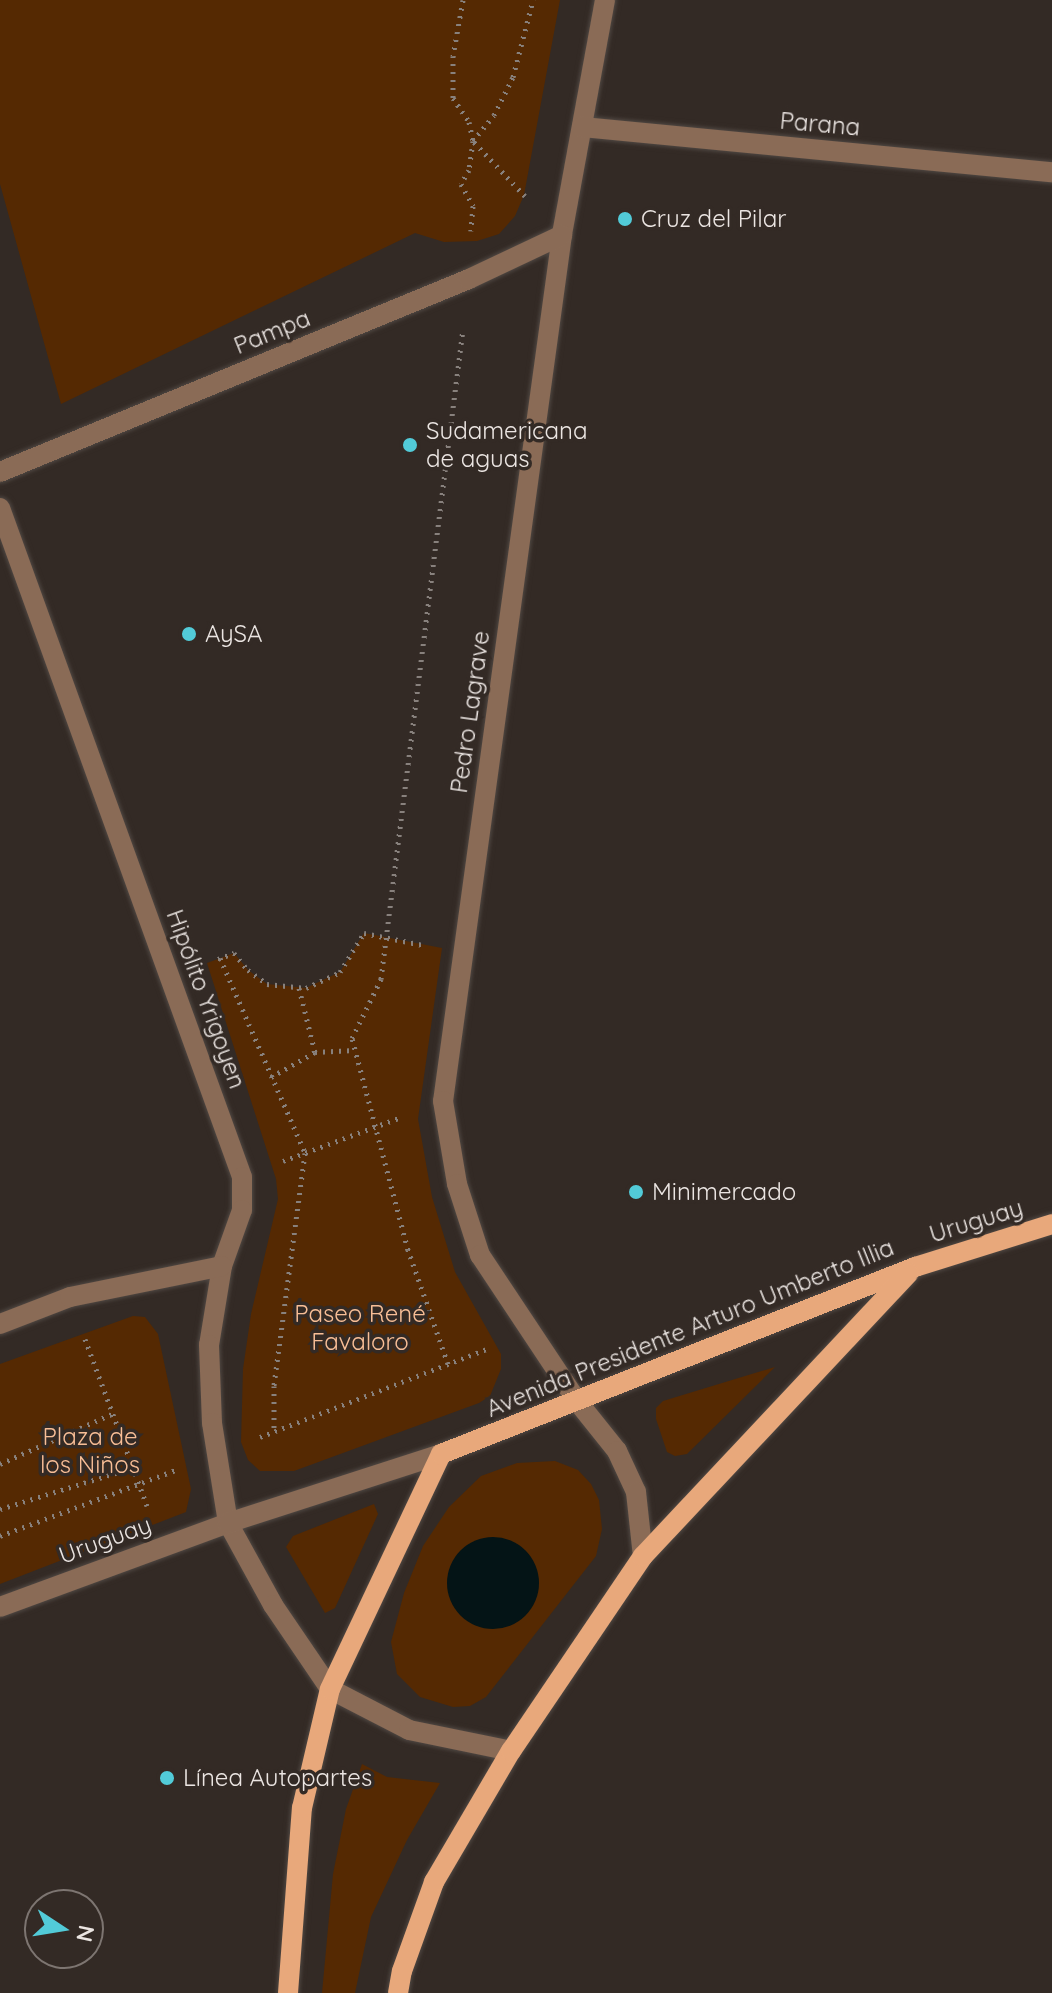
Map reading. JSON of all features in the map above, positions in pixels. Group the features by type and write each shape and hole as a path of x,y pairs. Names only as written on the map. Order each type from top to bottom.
{"main road":[{"name":"Uruguay","path":"915,1267 1052,1224"},
{"name":"Avenida Presidente Arturo Umberto Illia","path":"441,1454 915,1267"},
{"name":"Avenida Presidente Arturo Umberto Illia","path":"398,1993 434,1882 511,1751 643,1556 915,1267"},
{"path":"288,1993 302,1808 330,1689 441,1454"}],"street":[{"name":"Pedro Lagrave","path":"605,0 562,235 443,1101 457,1184 480,1255 577,1401 617,1451 636,1492 643,1556"},
{"name":"Parana","path":"582,127 1052,172"},
{"name":"Pampa","path":"0,472 469,279 562,235"},
{"name":"Hipólito Yrigoyen","path":"0,508 242,1177 242,1210 222,1266 209,1345 212,1423 228,1523 273,1605 330,1689"},
{"path":"0,1324 70,1297 222,1266"},
{"name":"Uruguay","path":"0,1607 228,1523 441,1454"},
{"path":"330,1689 409,1730 511,1751"}],"path":[{"path":"448,1364 408,1250 373,1128 352,1038 381,979 469,279 473,206 461,184 469,170 473,141 469,122 453,98 453,56 463,0"},
{"path":"473,141 494,115 513,77 533,0"},
{"path":"473,141 562,235"},
{"path":"171,976 234,953 248,970 267,984 299,988 324,983 340,972 364,933 463,952"},
{"path":"299,988 315,1052"},
{"path":"271,1077 315,1052 355,1050"},
{"path":"242,1177 443,1101"},
{"path":"70,1297 162,1547"},
{"path":"0,1536 531,1331"},
{"path":"0,1464 112,1414"},
{"path":"0,1509 132,1468"}],"green space":[{"path":"0,0 560,0 524,195 515,216 499,234 477,241 444,242 415,233 61,404 0,184"},
{"name":"Paseo René Favaloro","path":"364,933 442,948 418,1119 432,1197 455,1272 501,1354 501,1369 490,1396 479,1403 294,1471 260,1471 248,1460 241,1442 243,1369 251,1314 278,1199 276,1179 207,963 234,953 248,970 267,984 306,988 340,972"},
{"name":"Plaza de los Niños","path":"133,1316 145,1317 158,1334 191,1489 186,1512 0,1584 0,1364"},
{"path":"775,1367 687,1454 675,1456 667,1452 656,1419 656,1408 663,1401"},
{"path":"555,1461 578,1470 591,1484 599,1500 602,1529 596,1556 486,1697 470,1706 453,1707 420,1697 397,1674 391,1642 404,1593 423,1546 449,1507 481,1476 517,1463"},
{"path":"374,1504 378,1514 335,1608 325,1613 286,1547 293,1536"},
{"path":"362,1764 387,1777 440,1783 407,1840 371,1917 355,1993 322,1993 333,1874 346,1809"}],"shaded area":[{"path":"493,1537 510,1541 525,1551 535,1566 539,1583 535,1600 525,1615 510,1625 493,1629 476,1625 461,1615 451,1600 447,1583 451,1566 461,1551 476,1541"}],"place":[{"name":"Cruz del Pilar","path":"625,219"},
{"name":"Sudamericana de aguas","path":"410,445"},
{"name":"AySA","path":"189,634"},
{"name":"Minimercado","path":"636,1192"},
{"name":"Línea Autopartes","path":"167,1778"}]}
